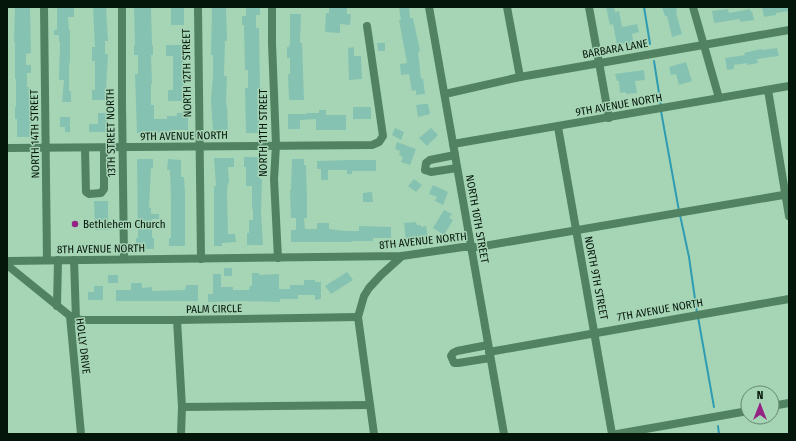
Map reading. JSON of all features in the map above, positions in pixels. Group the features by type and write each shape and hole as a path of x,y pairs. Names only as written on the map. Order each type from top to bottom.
{"street":[{"name":"NORTH 14TH STREET","path":"44,7 47,260"},
{"name":"13TH STREET NORTH","path":"122,7 124,259"},
{"name":"NORTH 12TH STREET","path":"198,7 200,259"},
{"name":"NORTH 11TH STREET","path":"272,7 276,145 274,179 278,258"},
{"name":"NORTH 10TH STREET","path":"429,7 504,434"},
{"path":"507,7 520,77"},
{"path":"589,7 609,118"},
{"path":"693,7 719,98"},
{"name":"9TH AVENUE NORTH","path":"7,148 372,145 379,142 383,136 368,26"},
{"name":"BARBARA LANE","path":"445,94 520,77 599,62 789,30"},
{"name":"9TH AVENUE NORTH","path":"453,144 789,86"},
{"path":"768,90 787,194 789,216"},
{"name":"NORTH 9TH STREET","path":"558,127 575,231 595,332 612,434"},
{"path":"85,148 86,192 89,194 101,193 104,189 104,148"},
{"path":"455,155 430,160 426,163 424,170 431,172 457,168"},
{"name":"8TH AVENUE NORTH","path":"7,261 402,256 463,247 478,247 787,194"},
{"path":"374,434 358,318 364,296 369,288 402,256"},
{"path":"57,306 58,260"},
{"path":"73,318 74,260"},
{"name":"HOLLY DRIVE","path":"7,265 73,318 80,434"},
{"name":"7TH AVENUE NORTH","path":"489,352 595,332 789,299"},
{"name":"PALM CIRCLE","path":"73,318 177,320 358,318"},
{"path":"177,320 182,407 181,434"},
{"path":"182,407 369,404"},
{"path":"617,434 740,412"}],"building":[{"path":"15,7 30,7 31,53 26,54 26,65 31,65 31,73 27,73 27,87 29,87 29,107 31,107 32,137 17,137 17,119 15,119"},
{"path":"74,7 74,17 68,17 70,30 69,91 71,91 71,102 62,102 64,80 59,80 60,42 59,35 54,35 54,30 57,30 57,8"},
{"path":"93,7 106,7 108,41 105,41 105,54 108,54 106,90 108,90 108,100 92,100 92,90 95,90 95,61 92,61 92,47 95,47"},
{"path":"134,7 151,7 153,55 151,55 151,105 154,105 154,119 167,119 167,116 177,116 177,113 188,113 188,130 137,133 135,74 138,74 138,55 134,55"},
{"path":"171,7 184,7 184,25 171,25"},
{"path":"212,7 226,7 227,41 225,41 224,76 227,76 226,105 228,133 213,133 211,99 213,76 213,55 211,55"},
{"path":"246,7 260,7 260,15 256,15 256,28 259,28 260,88 262,88 259,133 246,133 245,88 248,88 248,70 245,70 244,25 242,25 242,16 246,16"},
{"path":"329,7 347,7 347,14 351,14 350,25 340,24 340,33 325,32 326,13 329,13"},
{"path":"399,7 409,7 410,18 413,18 420,51 418,52 421,79 423,78 425,94 416,95 416,90 412,91 409,74 401,75 400,64 407,63 399,20 401,20"},
{"path":"606,7 614,7 615,12 619,11 622,27 637,24 639,32 632,34 634,44 627,46 626,43 617,45 613,24 610,25"},
{"path":"662,7 676,7 676,13 682,34 672,37 667,16 665,16"},
{"path":"762,7 789,7 789,11 764,17"},
{"path":"728,9 729,13 750,9 754,20 740,22 740,19 714,23 712,11"},
{"path":"290,14 301,14 300,43 302,43 304,100 289,100 288,74 290,74 290,58 287,58 287,47 289,47 290,43"},
{"path":"377,43 385,43 385,51 378,51"},
{"path":"166,45 184,45 183,101 168,101 168,90 173,90 173,56 166,56"},
{"path":"354,47 354,56 361,56 362,79 349,80 348,48"},
{"path":"777,48 779,56 757,59 758,63 734,65 734,69 727,70 725,58 745,55 744,53 761,49"},
{"path":"686,62 692,81 679,85 676,74 671,75 669,67"},
{"path":"644,70 645,80 635,81 637,93 620,93 619,81 617,81 615,74"},
{"path":"428,104 430,114 418,117 416,105"},
{"path":"353,107 371,107 371,119 353,119"},
{"path":"319,110 326,110 326,115 346,115 346,130 316,130 316,119 300,120 300,129 288,129 288,114 319,113"},
{"path":"98,113 108,113 108,132 89,132 89,124 98,124"},
{"path":"60,117 70,117 70,132 65,132 65,127 60,127"},
{"path":"395,128 404,132 401,140 392,135"},
{"path":"431,128 438,135 427,146 419,138"},
{"path":"397,142 416,149 410,165 401,162 403,157 399,155 400,151 395,149"},
{"path":"244,157 262,157 260,179 262,179 261,212 263,245 247,245 249,220 253,220 253,209 252,186 246,186 246,167 244,167"},
{"path":"214,158 234,158 234,167 228,167 229,183 227,193 228,234 235,234 236,242 222,243 222,246 214,246 214,186 216,186"},
{"path":"137,159 153,159 153,168 151,168 149,208 151,208 151,214 159,214 159,219 152,219 152,238 154,238 154,249 136,249 136,238 138,238"},
{"path":"168,159 181,160 181,177 184,177 185,192 185,246 169,246 169,238 171,238 171,201 170,170 167,170"},
{"path":"292,159 304,159 304,165 306,165 307,218 304,218 305,229 317,229 317,223 329,223 329,229 346,231 359,231 359,226 391,227 391,238 373,238 373,241 352,242 291,242 291,230 296,230 296,218 291,218 290,190"},
{"path":"376,160 376,171 352,171 352,174 347,174 347,170 328,170 328,180 321,180 321,169 317,169 317,161"},
{"path":"414,179 422,185 416,192 408,186"},
{"path":"433,185 448,192 443,205 435,201 437,197 429,194"},
{"path":"372,192 373,202 363,202 363,193"},
{"path":"94,201 108,201 108,230 95,230"},
{"path":"444,210 452,214 449,218 453,220 444,235 433,228"},
{"path":"416,222 417,225 421,225 421,227 426,226 428,239 406,241 404,223"},
{"path":"224,268 232,268 232,276 224,276"},
{"path":"347,272 353,280 331,294 325,286"},
{"path":"252,273 259,273 259,275 279,274 279,289 290,289 290,285 304,285 304,280 315,280 315,282 321,282 321,299 315,300 315,295 298,295 298,299 280,299 280,302 208,302 208,294 213,294 213,274 221,274 221,287 233,287 233,290 249,290 250,286 252,286"},
{"path":"108,275 118,275 118,283 108,283"},
{"path":"131,283 142,283 142,288 152,287 152,291 185,290 186,285 198,285 198,301 116,301 116,290 131,290"},
{"path":"94,286 103,286 103,300 88,300 88,292 94,292"}],"waterway":[{"path":"644,7 650,44"},
{"path":"654,61 661,106"},
{"path":"661,111 679,211"},
{"path":"680,215 689,257 697,313"},
{"path":"698,317 714,407"},
{"path":"718,426 719,434"}],"place":[{"name":"Bethlehem Church","path":"75,224"}]}
